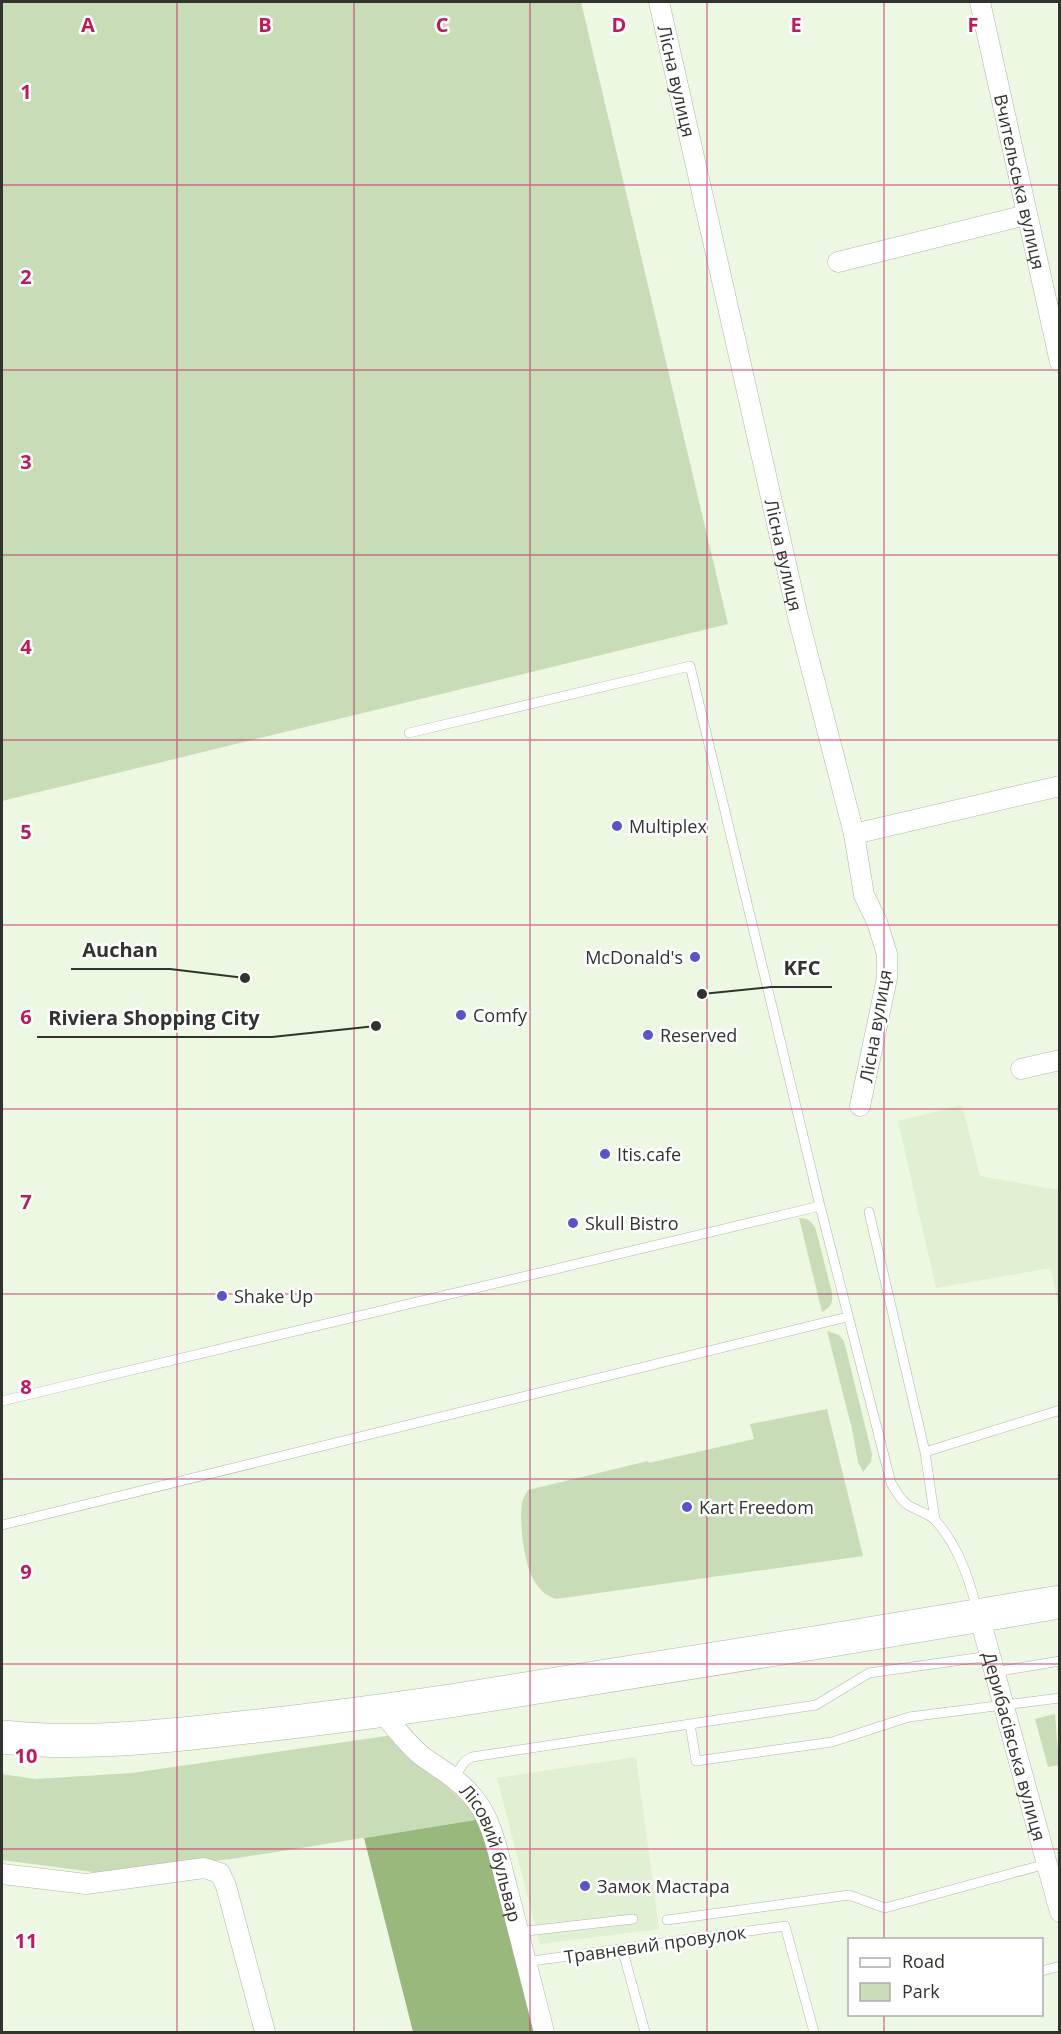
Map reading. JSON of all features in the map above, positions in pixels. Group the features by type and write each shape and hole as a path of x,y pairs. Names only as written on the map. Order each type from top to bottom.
{"highway":[{"path":"2,1737 83,1741 140,1739 381,1711 604,1677 1059,1602"}],"street":[{"name":"Лісна вулиця","path":"659,2 798,617 854,834 864,895 877,922 887,954 887,970 879,1024 860,1106"},
{"name":"Вчительська вулиця","path":"980,2 1059,362"},
{"path":"838,262 1026,214"},
{"path":"854,834 1059,786"},
{"path":"1021,1069 1059,1060"},
{"name":"Дерибасівська вулиця","path":"979,1615 1059,1912"},
{"name":"Лісовий бульвар","path":"381,1711 422,1756 454,1778 485,1812 492,1827 544,2032"},
{"path":"2,1874 86,1884 204,1868 220,1873 226,1886 265,2032"}],"lane":[{"path":"410,733 690,666 847,1317 891,1483 907,1504 935,1520"},
{"path":"3,1400 820,1206"},
{"path":"868,1212 925,1452 935,1520 958,1555 972,1587 979,1615"},
{"path":"2,1525 847,1317"},
{"path":"925,1452 1059,1410"},
{"path":"454,1778 465,1761 471,1757 816,1704 868,1673 1059,1661"},
{"path":"690,1724 696,1761 832,1742 909,1717 1059,1698"},
{"path":"667,1920 849,1895 885,1908 1046,1864"},
{"path":"518,1932 633,1919"},
{"name":"Травневий провулок","path":"525,1962 785,1926 814,2032"},
{"path":"622,1948 645,2032"},
{"path":"1043,1970 1059,1966"}],"shaded area":[{"path":"962,1105 980,1176 1059,1190 1059,1310 1051,1268 936,1288 898,1121"},
{"path":"636,1757 659,1929 540,1944 497,1778"}],"green space":[{"path":"2,2 581,2 728,624 2,801"},
{"path":"799,1218 808,1220 815,1227 832,1293 831,1304 822,1312"},
{"path":"827,1331 839,1335 844,1341 872,1454 871,1462 863,1472 858,1462"},
{"name":"Kart Freedom","path":"827,1409 863,1556 556,1599 543,1592 532,1578 526,1557 521,1522 522,1503 528,1490 648,1461 649,1463 754,1439 750,1424"},
{"path":"1055,1714 1059,1765 1048,1767 1035,1719"},
{"path":"393,1735 481,1819 238,1858 109,1874 2,1860 2,1774 35,1779 132,1773"},
{"path":"481,1819 538,2032 413,2032 364,1838"}],"place":[{"name":"Multiplex","path":"617,826"},
{"name":"McDonald's","path":"695,957"},
{"name":"Auchan","path":"245,978"},
{"name":"KFC","path":"702,994"},
{"name":"Comfy","path":"461,1015"},
{"name":"Riviera Shopping City","path":"376,1026"},
{"name":"Reserved","path":"648,1035"},
{"name":"Itis.cafe","path":"605,1154"},
{"name":"Skull Bistro","path":"573,1223"},
{"name":"Shake Up","path":"222,1296"},
{"name":"Kart Freedom","path":"687,1507"},
{"name":"Замок Мастара","path":"585,1886"}]}
